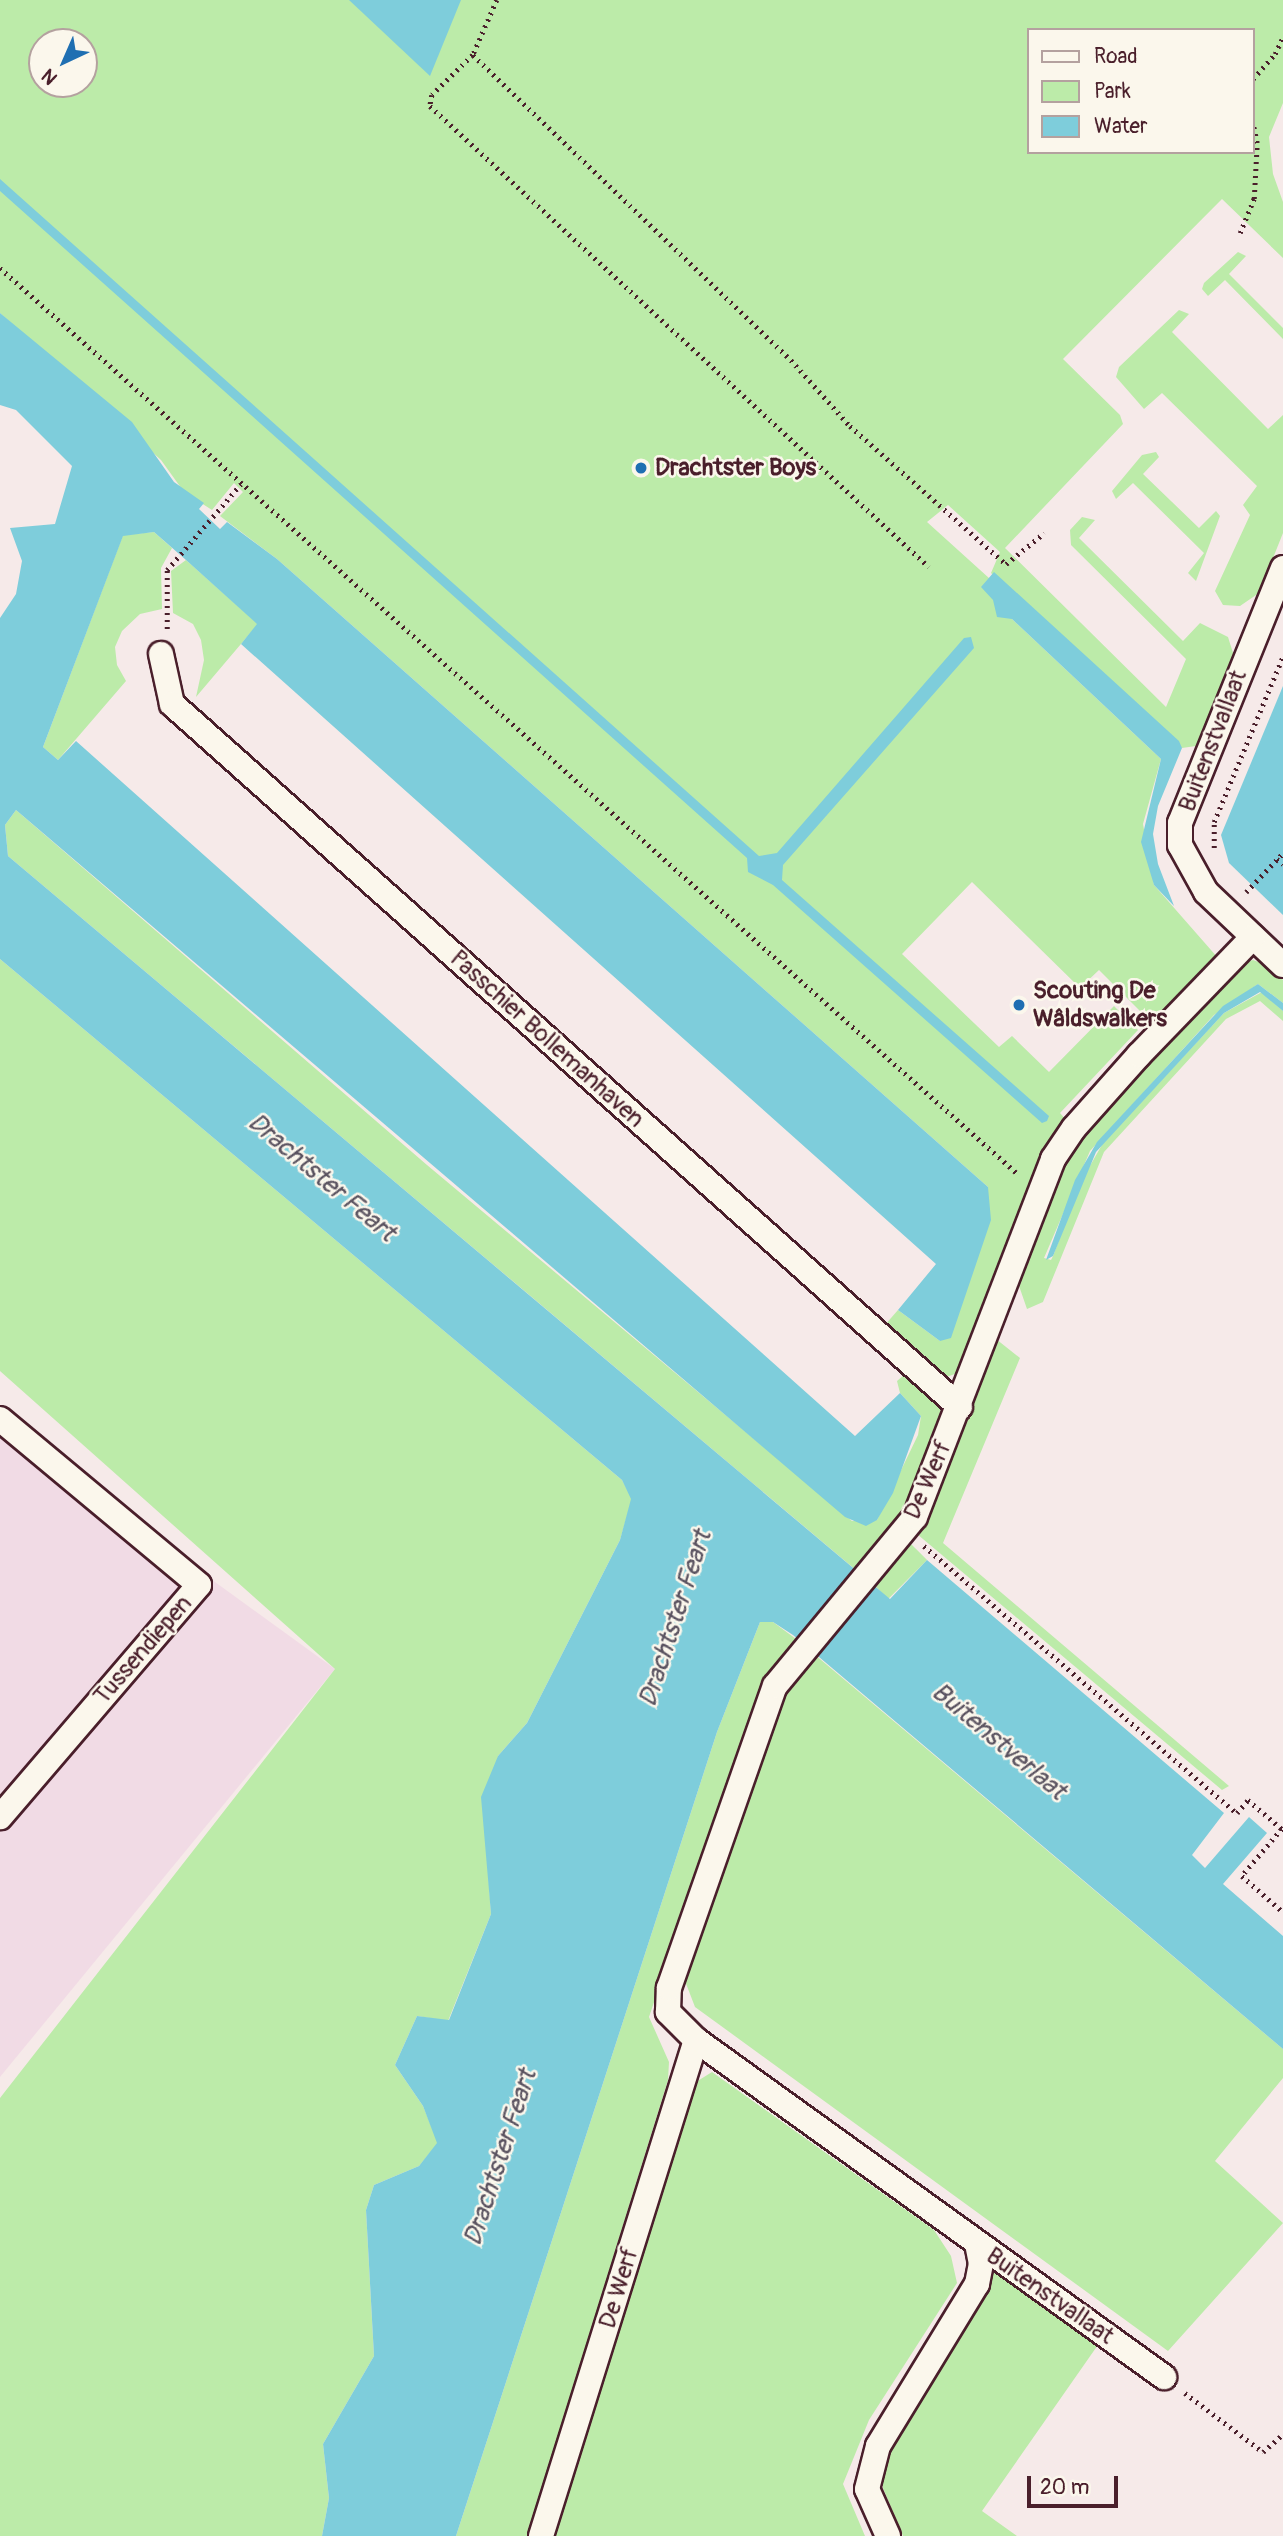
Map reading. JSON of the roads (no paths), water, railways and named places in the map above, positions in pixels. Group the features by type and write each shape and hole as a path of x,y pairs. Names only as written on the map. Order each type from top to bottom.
{"street":[{"name":"Buitenstvallaat","path":"1283,568 1180,823 1180,845 1189,868 1252,937 1283,965"},
{"name":"Passchier Bollemanhaven","path":"161,654 172,704 960,1407"},
{"name":"De Werf","path":"977,2244 696,2040 668,2012 668,1988 775,1686 915,1517 960,1407 1053,1159 1074,1128 1252,937"},
{"name":"Tussendiepen","path":"0,1419 199,1585 0,1817"},
{"name":"De Werf","path":"541,2536 696,2040"},
{"name":"Buitenstvallaat","path":"977,2244 1164,2377"},
{"name":"Buitenstvallaat","path":"888,2536 867,2489 878,2446 977,2284 981,2264 977,2244"}],"water":[{"path":"349,0 461,0 430,76"},
{"path":"0,179 759,856 777,853 964,638 971,637 974,648 783,865 782,880 1049,1116 1047,1121 1042,1123 773,885 748,872 747,858 0,191"},
{"path":"0,313 132,422 174,482 204,503 199,509 220,529 227,522 277,559 988,1187 991,1220 951,1338 940,1341 898,1310 936,1264 241,644 257,624 186,560 154,532 123,536 43,747 58,760 76,741 855,1436 900,1393 921,1416 893,1493 877,1520 866,1526 845,1517 16,810 5,825 8,856 890,1599 927,1560 1224,1813 1192,1855 1205,1868 1249,1817 1267,1833 1223,1884 1283,1936 1283,2049 793,1635 773,1622 760,1622 717,1732 456,2536 322,2536 329,2498 323,2444 374,2356 366,2210 374,2185 419,2166 437,2143 423,2106 395,2065 417,2016 449,2020 491,1914 481,1797 498,1756 527,1723 620,1540 631,1499 622,1480 0,959 0,618 16,594 22,561 10,528 55,524 72,466 16,410 0,405"},
{"path":"994,572 1179,741 1182,748 1158,806 1153,834 1158,864 1174,906 1154,885 1141,842 1161,759 1012,619 997,617 993,600 981,587"},
{"path":"1283,686 1283,915 1229,863 1221,835"},
{"path":"1258,984 1283,1003 1283,1011 1260,992 1224,1013 1096,1152 1053,1256 1046,1260 1075,1180 1097,1142 1223,1006"}],"place":[{"name":"Drachtster Boys","path":"641,468"},
{"name":"Scouting De Wâldswalkers","path":"1019,1005"}],"water label":[{"name":"Drachtster Feart","path":"321,1178"},
{"name":"Drachtster Feart","path":"676,1619"},
{"name":"Buitenstverlaat","path":"998,1742"},
{"name":"Drachtster Feart","path":"501,2158"}]}
